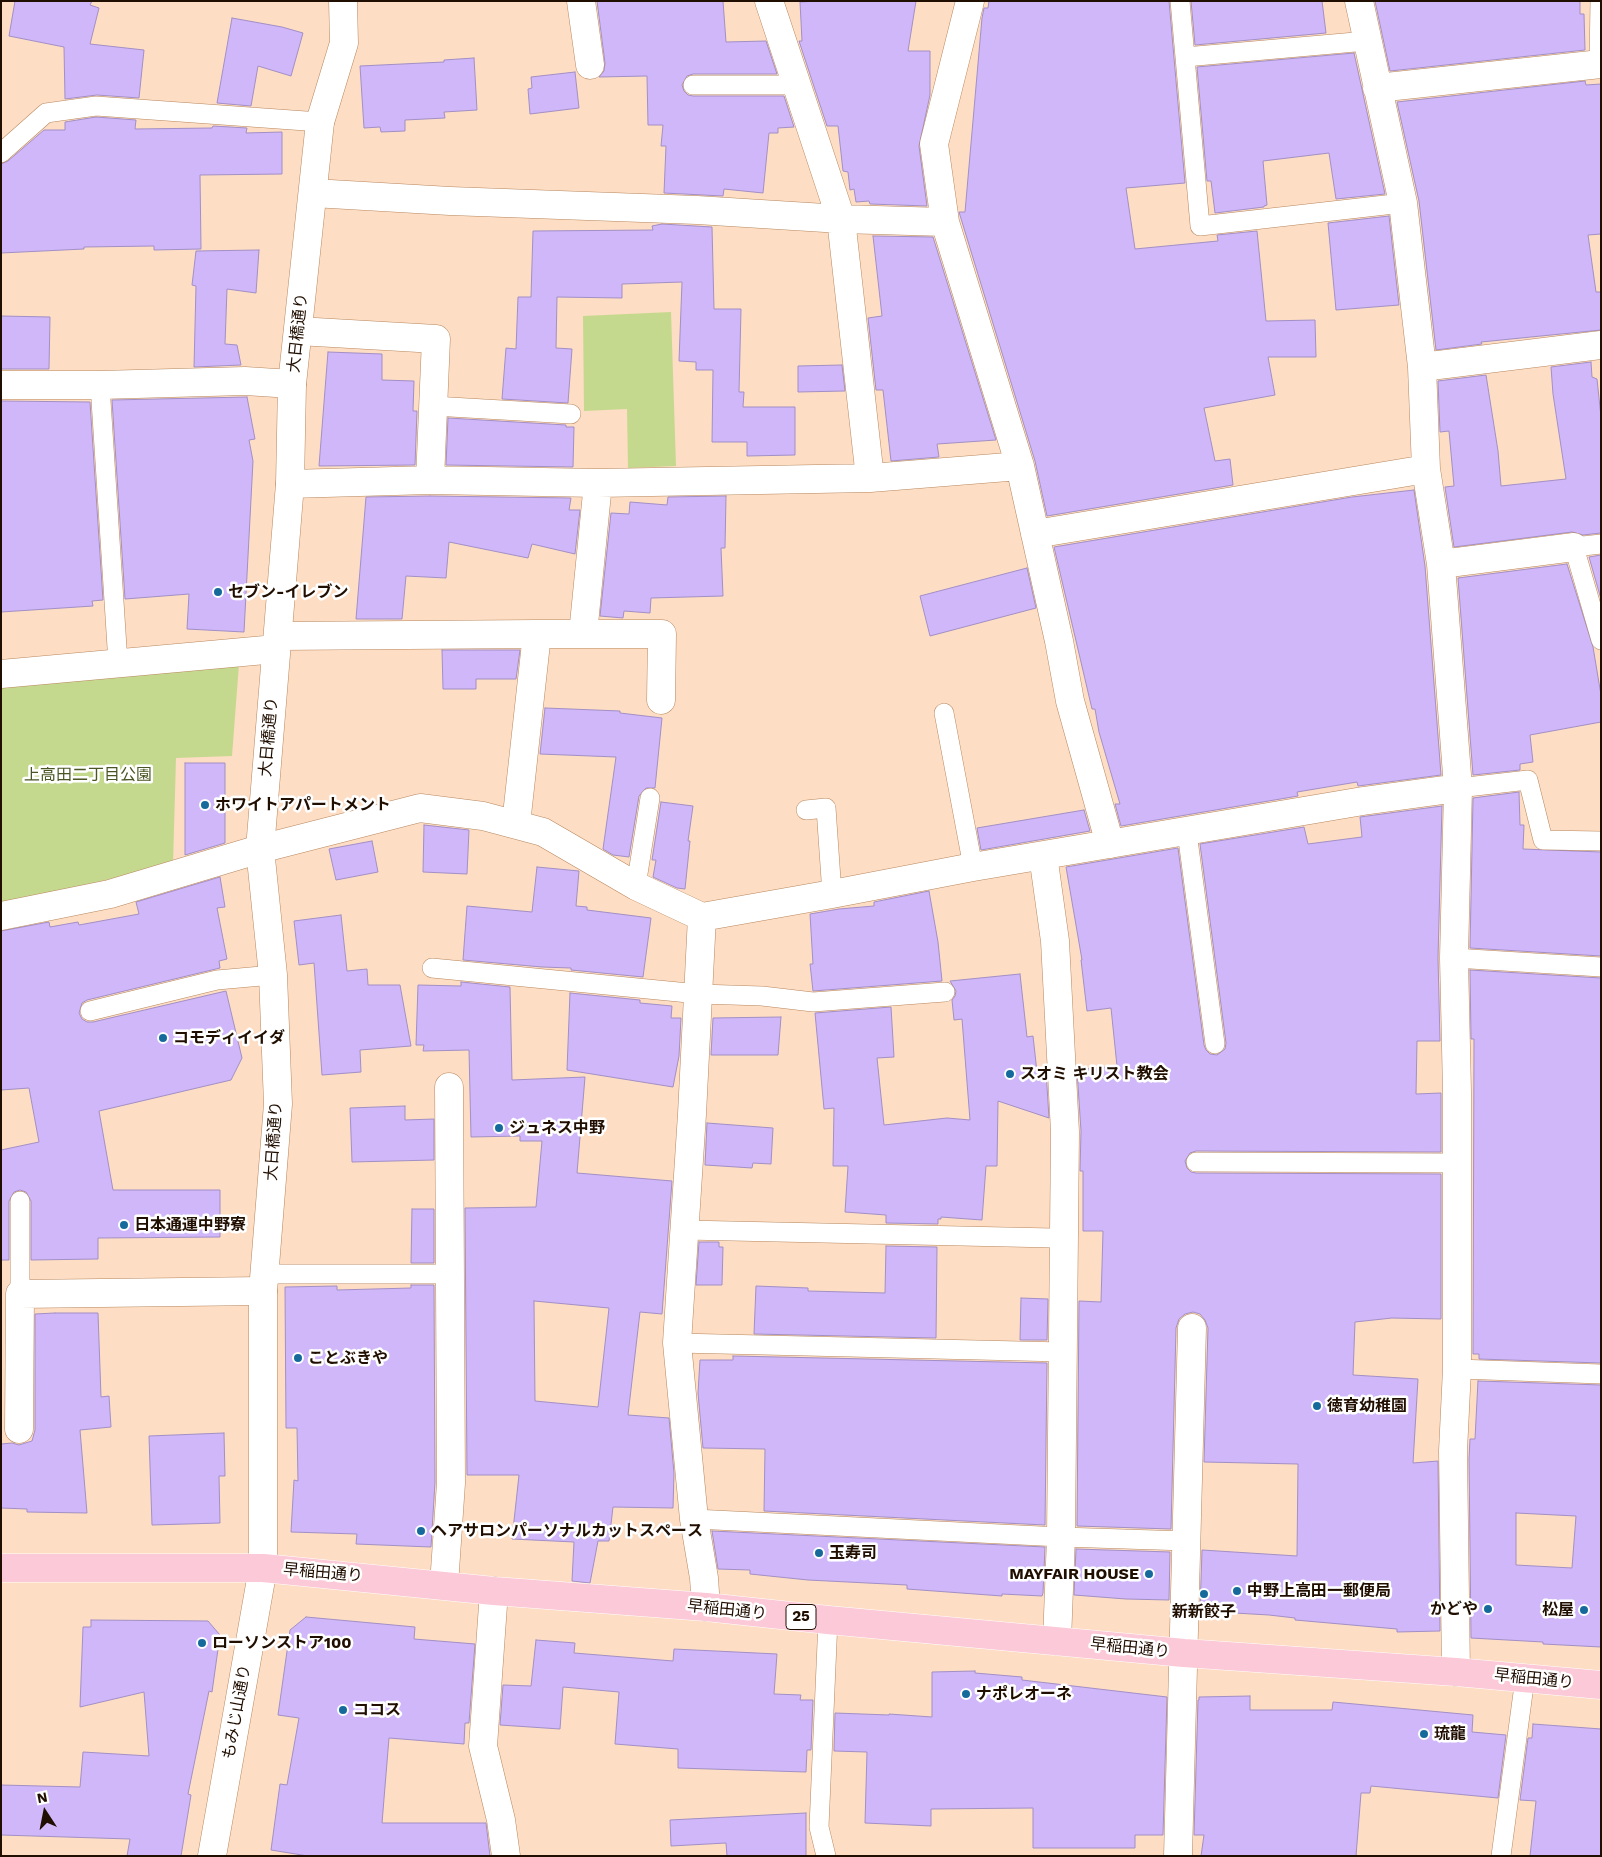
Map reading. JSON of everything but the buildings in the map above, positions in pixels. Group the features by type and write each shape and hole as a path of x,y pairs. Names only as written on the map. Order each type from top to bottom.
{"main road":[{"name":"早稲田通り","path":"1,1568 264,1568 494,1591 706,1607 1184,1653 1456,1672 1601,1685"}],"street":[{"name":"大日橋通り","path":"264,1568 264,1283 278,1104 272,975 260,849 290,484 292,384 320,122 344,43 343,1"},
{"path":"582,1 590,65"},
{"path":"769,1 841,219 870,478"},
{"path":"970,1 934,144 945,222 1020,466 1059,641 1070,701 1110,844"},
{"path":"1359,1 1403,203 1422,367 1426,469 1441,564 1458,788 1454,958 1457,1163 1457,1369 1453,1451 1456,1672"},
{"path":"1377,88 1600,64"},
{"path":"313,193 450,201 697,210 841,219 945,222"},
{"path":"298,331 436,339 430,480"},
{"path":"1422,367 1601,345"},
{"path":"1,385 100,385 245,381 292,384"},
{"path":"290,484 430,480 598,483 870,478 1020,466"},
{"path":"1035,534 1426,469"},
{"path":"583,634 598,483"},
{"path":"1441,564 1588,546"},
{"path":"1,674 118,663 277,642 537,634 662,634 661,700"},
{"path":"516,824 537,634"},
{"path":"1,916 110,894 260,849 420,808 483,816 543,832 636,886 702,917 973,866 1187,832 1363,801 1458,788"},
{"path":"1043,855 1055,942 1065,1132 1061,1537 1057,1641"},
{"path":"702,917 699,994 677,1343 694,1519 704,1578 706,1607"},
{"path":"444,1585 452,1483 449,1087"},
{"path":"19,1429 20,1294 264,1283"},
{"path":"1178,1856 1192,1328"},
{"name":"もみじ山通り","path":"212,1856 264,1568"},
{"path":"494,1591 483,1746 501,1820 506,1856"}],"lane":[{"path":"1180,1 1200,226 1403,203"},
{"path":"1600,1 1600,64"},
{"path":"1185,57 1367,41"},
{"path":"693,85 797,85"},
{"path":"1,152 46,113 96,106 320,122"},
{"path":"100,385 118,663"},
{"path":"433,406 571,414"},
{"path":"1588,546 1601,640"},
{"path":"944,714 973,866"},
{"path":"1458,788 1528,780 1543,840 1601,840"},
{"path":"636,886 650,798"},
{"path":"806,810 826,808 832,894"},
{"path":"1187,832 1215,1044"},
{"path":"1454,958 1601,967"},
{"path":"432,968 699,994 762,996 813,1002 945,992"},
{"path":"90,1011 217,980 272,975"},
{"path":"1196,1162 1457,1163"},
{"path":"20,1201 20,1294"},
{"path":"685,1230 1053,1238 1064,1241"},
{"path":"264,1283 451,1274"},
{"path":"677,1343 1063,1352"},
{"path":"1457,1369 1601,1374"},
{"path":"694,1519 1061,1537 1187,1541"},
{"path":"826,1856 819,1827 828,1620"},
{"path":"1501,1856 1525,1678"}],"green space":[{"path":"671,312 676,466 628,468 627,409 584,411 583,316"},
{"name":"上高田二丁目公園","path":"239,664 232,756 176,758 173,864 1,905 1,686"}],"place":[{"name":"セブン-イレブン","path":"218,592"},
{"name":"ホワイトアパートメント","path":"205,805"},
{"name":"コモディイイダ","path":"163,1038"},
{"name":"スオミ キリスト教会","path":"1010,1074"},
{"name":"ジュネス中野","path":"499,1128"},
{"name":"日本通運中野寮","path":"124,1225"},
{"name":"ことぶきや","path":"298,1358"},
{"name":"徳育幼稚園","path":"1317,1406"},
{"name":"ヘアサロンパーソナルカットスペース","path":"421,1531"},
{"name":"玉寿司","path":"819,1553"},
{"name":"MAYFAIR HOUSE","path":"1149,1574"},
{"name":"中野上高田一郵便局","path":"1237,1591"},
{"name":"新新餃子","path":"1204,1594"},
{"name":"かどや","path":"1488,1609"},
{"name":"松屋","path":"1584,1610"},
{"name":"ローソンストア100","path":"202,1643"},
{"name":"ナポレオーネ","path":"966,1694"},
{"name":"ココス","path":"343,1710"},
{"name":"琉龍","path":"1424,1734"}]}
